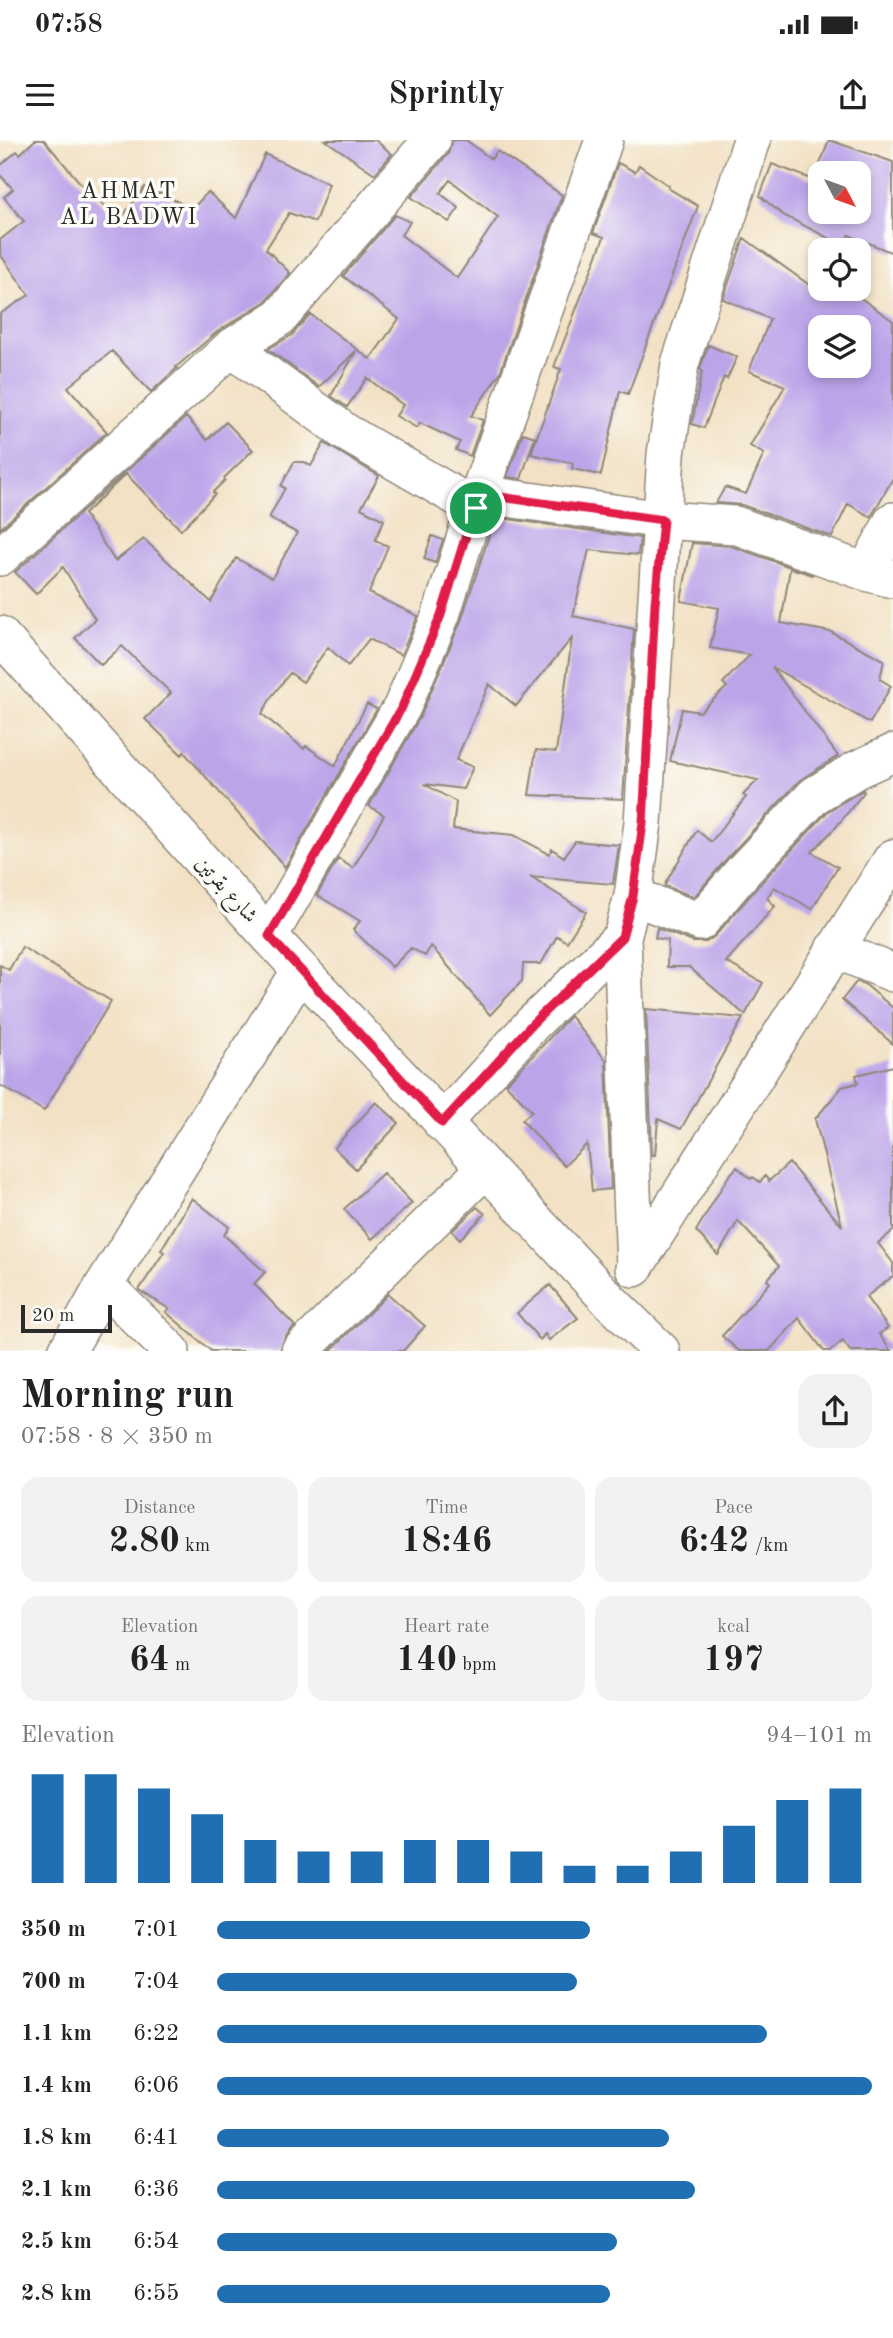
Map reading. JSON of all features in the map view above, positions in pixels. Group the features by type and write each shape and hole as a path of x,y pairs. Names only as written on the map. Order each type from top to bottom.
{"street":[{"path":"0,557 231,348 280,317 432,140"},
{"path":"269,936 402,707 441,615 477,501 604,140"},
{"path":"635,1266 622,937 633,896 643,823 666,454 680,364 752,140"},
{"path":"231,348 345,432 477,501 735,525 880,575 893,521"},
{"name":"شارع بقرتين","path":"0,635 269,936 485,1169 661,1351"},
{"path":"633,896 700,922 814,795 856,770 893,753"},
{"path":"609,1300 635,1266 893,858"},
{"path":"442,1123 533,1023 622,937"},
{"path":"834,949 893,973"},
{"path":"67,1351 104,1284 301,970"},
{"path":"300,1351 485,1169"},
{"path":"104,1284 171,1351"}],"building":[{"path":"35,140 44,140 92,197 94,195 119,221 145,187 157,196 159,192 192,209 208,192 236,218 265,154 329,184 315,222 289,213 266,249 290,273 266,301 217,332 151,392 112,351 68,387 107,432 0,529 0,314 29,295 0,254 0,240 24,221 4,197 13,189 0,175 0,166 17,151 20,154"},
{"path":"325,140 375,140 392,154 375,174"},
{"path":"452,140 466,140 491,159 497,151 562,195 500,373 471,416 483,420 470,456 456,450 460,442 420,423 417,428 396,416 403,405 367,378 347,407 331,396 356,351 319,387 268,349 292,335 310,314 370,359 399,319 343,276 395,215 410,222 401,235 457,278 498,217 450,180 440,193 459,208 449,222 411,197 448,154"},
{"path":"829,140 893,162 893,253 871,244 871,238 849,235 848,238 828,238 783,215 760,196 772,164 808,178 808,224 872,224 872,161 821,161"},
{"path":"618,163 635,172 639,165 669,186 668,188 698,206 628,394 620,391 601,475 572,469 573,463 531,454 561,369 554,367 604,237 593,233"},
{"path":"744,238 808,284 808,301 865,301 893,321 893,478 871,517 848,504 832,537 742,505 716,503 725,487 746,494 764,454 750,446 785,386 749,371 770,319 723,299"},
{"path":"708,345 737,357 727,379 724,377 704,428 692,424 702,371 700,369"},
{"path":"186,417 207,440 226,422 253,450 224,478 213,492 215,494 181,530 126,474 84,514 115,561 144,539 211,602 236,558 272,578 297,533 269,518 285,488 281,486 294,462 304,462 311,466 324,443 379,476 361,508 384,520 375,540 388,546 369,593 418,616 401,655 369,639 348,666 328,647 303,682 290,673 262,714 304,749 306,746 335,766 367,704 377,709 285,867 184,752 182,755 145,719 171,693 122,646 101,665 75,638 95,619 63,567 36,594 15,572"},
{"path":"523,433 535,437 521,479 507,477"},
{"path":"495,517 640,538 638,555 589,550 573,616 634,629 623,799 529,795 536,750 556,752 572,638 516,706 489,684 456,760 473,767 463,789 424,784 456,802 453,829 514,835 549,854 552,849 564,857 575,841 619,845 613,884 530,877 586,912 567,942 557,936 541,964 523,964 522,981 490,1015 431,946 425,956 411,948 392,967 353,930 360,921 317,895 338,859 353,868 384,815 369,806 421,715 461,621"},
{"path":"432,536 443,540 435,563 424,559"},
{"path":"692,543 731,546 813,575 790,568 781,623 831,632 884,660 880,679 891,686 870,723 772,667 838,756 800,780 694,897 665,886 666,882 697,830 711,842 746,797 743,795 758,780 670,761 682,709 700,712 727,687 723,683 750,655 710,648 719,608 681,601"},
{"path":"863,790 836,827 812,852 838,867 812,909 774,887 767,898 775,906 726,962 763,983 745,1015 689,967 667,967 668,940 655,938 657,928 693,942 706,942 715,936 828,811"},
{"path":"22,947 111,1001 44,1111 0,1085 0,965 9,970"},
{"path":"857,981 866,985 893,1008 893,1044 842,1000"},
{"path":"646,1009 743,1018 681,1129 658,1119 655,1155 652,1155"},
{"path":"570,1016 606,1060 611,1189 592,1191 587,1144 564,1166 522,1120 532,1111 506,1084"},
{"path":"893,1066 893,1231 878,1243 893,1263 893,1276 866,1297 888,1328 879,1334 891,1351 850,1351 843,1341 830,1351 824,1351 799,1318 769,1351 739,1351 722,1336 770,1283 767,1280 779,1266 738,1221 718,1255 696,1231 728,1177 737,1167 751,1179 753,1177 760,1182 765,1176 769,1181 789,1163 842,1226 815,1119 842,1087 858,1083 856,1075"},
{"path":"376,1102 399,1123 356,1169 334,1148"},
{"path":"383,1173 412,1203 372,1239 344,1209"},
{"path":"192,1198 229,1227 224,1235 265,1272 254,1284 295,1326 285,1337 280,1351 211,1351 166,1312 169,1309 139,1290 164,1252 161,1250"},
{"path":"477,1207 485,1214 460,1239 452,1231"},
{"path":"550,1285 578,1318 549,1340 545,1334 540,1340 517,1313"},
{"path":"388,1294 425,1326 403,1351 330,1351"}],"district":[{"name":"AHMAT AL BADWI","path":"129,203"}],"route":[{"path":"479,494 663,520 655,604 643,823 633,896 622,937 533,1023 442,1123 269,936 402,707 441,615 476,508 479,494"}]}
